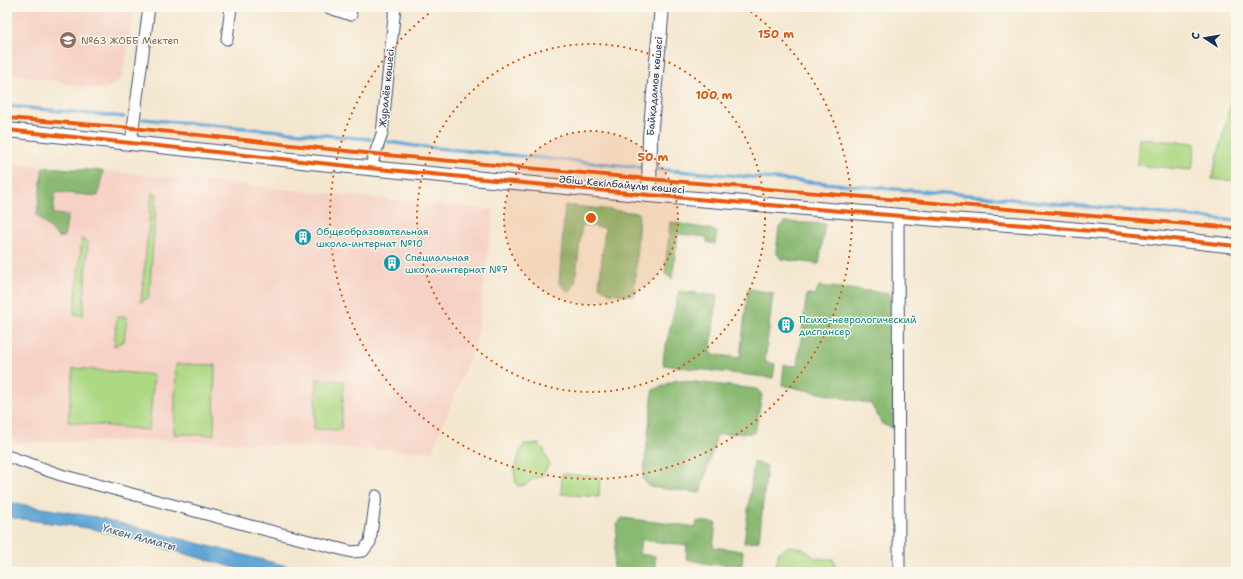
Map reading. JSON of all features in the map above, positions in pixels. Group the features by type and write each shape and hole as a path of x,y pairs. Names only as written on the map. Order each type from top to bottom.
{"street":[{"path":"131,143 149,7"},
{"path":"227,39 231,7"},
{"path":"327,7 351,15"},
{"name":"Журалёв көшесі","path":"370,168 382,134 395,7"},
{"name":"Байқадамов көшесі","path":"649,195 650,137 662,7"},
{"name":"Әбіш Кекілбайұлы көшесі","path":"7,130 370,168 649,195 1025,225 1236,246"},
{"path":"898,215 900,572"},
{"path":"7,456 61,475 352,552 363,551 370,542 376,496"}],"shaded area":[{"name":"№63 ЖОББ Мектеп","path":"7,7 135,7 122,78 104,90 7,73"},
{"path":"7,164 103,171 494,210 476,341 432,452 158,440 7,443"}],"green space":[{"path":"1236,81 1236,181 1212,179"},
{"path":"1139,139 1195,143 1192,170 1137,165"},
{"path":"43,167 103,171 98,196 55,192 53,214 68,215 64,237 58,237 37,215"},
{"path":"152,192 157,194 149,297 141,302"},
{"path":"565,205 639,213 634,296 609,293 599,286 605,228 582,225 575,284 569,293 559,283"},
{"path":"670,222 709,229 717,232 715,244 707,242 707,237 678,234 672,279 665,274"},
{"path":"785,222 825,224 819,264 781,259 776,252 779,227"},
{"path":"82,239 88,242 83,315 74,314"},
{"path":"819,286 888,293 894,300 894,429 882,424 871,404 782,385 784,365 797,366 807,294 815,295"},
{"path":"748,289 773,293 765,362 775,364 773,378 663,365 664,353 679,291 717,296 710,354 740,358"},
{"path":"120,316 127,317 124,341 114,346 117,318"},
{"path":"176,364 215,365 214,435 174,434"},
{"path":"73,368 154,375 149,430 68,422"},
{"path":"317,379 344,381 341,430 314,429"},
{"path":"676,380 757,389 762,395 755,433 717,435 700,493 650,487 643,479 653,390"},
{"path":"524,444 539,444 543,448 549,464 542,476 525,485 518,486 515,470 517,459"},
{"path":"754,462 767,466 759,541 744,543"},
{"path":"562,474 600,477 599,497 561,494"},
{"path":"622,518 696,527 697,521 716,523 713,547 743,551 742,565 709,564 686,559 687,545 641,540 639,554 655,556 655,572 613,572 617,524"},
{"path":"790,546 804,549 815,558 833,559 837,572 811,572 775,569 779,552"}],"water":[{"name":"Үлкен Алматы","path":"7,502 96,517 310,572 251,572 94,529 7,517"}],"waterway":[{"path":"7,106 124,117"},
{"path":"143,119 370,139"},
{"path":"389,142 415,146 647,168"},
{"path":"653,169 980,196 1236,221"}],"cycle path":[{"path":"7,118 133,128 375,154 649,179 1236,228"},
{"path":"7,130 358,167 649,195 1025,225 1236,246"}],"place":[{"name":"№63 ЖОББ Мектеп","path":"68,40"},
{"name":"Общеобразовательная школа-интернат №10","path":"303,237"},
{"name":"Специальная школа-интернат №7","path":"392,263"},
{"name":"Психо-неврологический диспансер","path":"786,325"}]}
